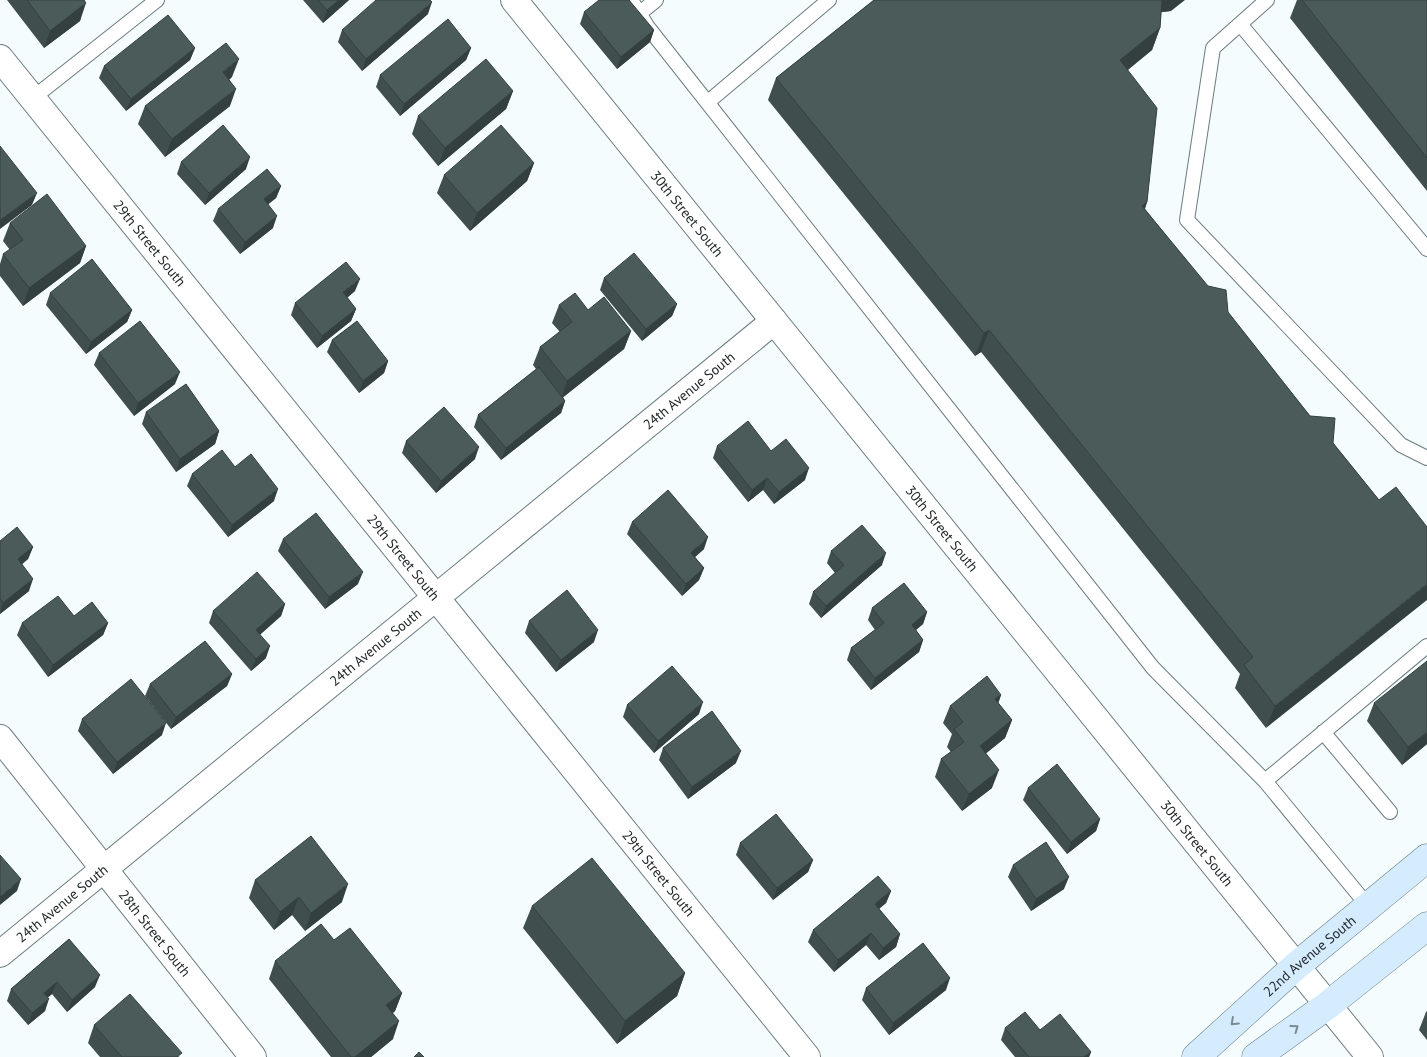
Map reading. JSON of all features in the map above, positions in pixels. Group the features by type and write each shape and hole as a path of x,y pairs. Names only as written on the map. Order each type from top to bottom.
{"main road":[{"name":"22nd Avenue South","path":"1196,1057 1296,966 1427,858"},
{"path":"1256,1057 1328,1005 1427,926"}],"street":[{"name":"30th Street South","path":"514,0 1370,1057"},
{"name":"29th Street South","path":"0,58 807,1057"},
{"name":"24th Avenue South","path":"0,954 774,321"},
{"name":"28th Street South","path":"0,738 254,1057"}],"lane":[{"path":"33,98 157,0"},
{"path":"631,0 648,26 1153,668 1265,780 1368,906"},
{"path":"640,13 656,0"},
{"path":"708,102 829,0"},
{"path":"1267,0 1213,48 1187,220 1401,445 1427,458"},
{"path":"1240,24 1427,249"},
{"path":"1265,780 1427,646"},
{"path":"1323,732 1390,812"}],"building":[{"path":"27,0 84,0 86,3 50,31"},
{"path":"318,0 339,0 327,10"},
{"path":"376,0 430,0 432,2 366,59 342,30"},
{"path":"599,0 629,0 654,30 621,57 584,12"},
{"path":"874,0 1162,0 1160,28 1120,60 1157,108 1147,202 1142,206 1208,286 1226,290 1228,312 1310,416 1335,418 1333,443 1379,500 1396,487 1427,527 1427,584 1275,706 1244,665 1253,657 989,330 984,333 776,78"},
{"path":"1302,0 1427,0 1427,158"},
{"path":"168,15 195,48 131,99 104,66"},
{"path":"448,19 471,48 404,104 380,75"},
{"path":"226,43 239,59 223,72 236,89 172,139 145,106"},
{"path":"486,59 513,91 445,148 418,116"},
{"path":"223,125 250,157 209,193 181,162"},
{"path":"501,125 534,163 477,213 444,175"},
{"path":"0,146 37,193 0,220"},
{"path":"267,169 281,186 264,199 277,216 245,242 218,209"},
{"path":"47,194 86,246 29,288 3,254 23,240 10,223"},
{"path":"634,253 677,304 646,329 604,278"},
{"path":"92,259 132,310 91,342 50,293"},
{"path":"346,262 360,279 343,292 356,309 322,336 295,303"},
{"path":"575,293 588,310 604,297 631,331 567,381 540,347 572,322 559,305"},
{"path":"140,321 180,372 138,403 99,353"},
{"path":"357,321 388,361 363,381 332,340"},
{"path":"539,367 565,401 506,448 478,415"},
{"path":"186,384 219,431 180,459 146,412"},
{"path":"444,407 479,447 441,481 406,441"},
{"path":"748,421 771,451 786,439 809,468 779,492 767,478 752,490 717,446"},
{"path":"222,450 235,467 251,454 278,489 232,525 192,474"},
{"path":"668,490 708,537 691,553 704,568 686,584 632,522"},
{"path":"316,513 363,572 329,597 283,539"},
{"path":"862,525 886,553 826,606 813,592 844,565 831,551"},
{"path":"17,527 33,547 18,559 33,579 3,603 0,598 0,541"},
{"path":"257,572 285,604 256,630 270,646 256,659 213,611"},
{"path":"904,583 927,612 912,625 923,640 875,678 851,648 884,623 872,608"},
{"path":"567,590 598,630 561,660 529,621"},
{"path":"58,596 74,616 92,602 108,623 53,665 22,623"},
{"path":"205,641 232,674 176,717 150,684"},
{"path":"1427,661 1427,732 1408,747 1374,703"},
{"path":"672,666 703,702 658,741 627,705"},
{"path":"987,676 1001,695 995,699 1012,720 980,746 999,770 969,794 941,759 964,742 954,729 963,722 950,706"},
{"path":"131,679 166,723 117,762 82,719"},
{"path":"712,711 741,751 692,787 663,748"},
{"path":"1057,764 1100,819 1071,842 1028,788"},
{"path":"776,814 813,860 777,888 740,843"},
{"path":"311,836 348,884 311,913 299,897 280,912 255,880"},
{"path":"1046,842 1069,877 1036,899 1013,865"},
{"path":"0,855 21,879 0,897"},
{"path":"592,858 685,973 625,1021 532,906"},
{"path":"878,876 891,891 875,904 900,934 883,948 871,933 838,960 813,930"},
{"path":"321,924 334,940 350,928 402,993 386,1005 399,1021 355,1057 351,1057 275,961"},
{"path":"69,939 100,975 72,1000 57,982 44,993 49,999 32,1013 11,989"},
{"path":"923,943 950,978 893,1023 866,988"},
{"path":"130,994 182,1053 177,1057 122,1057 94,1025"},
{"path":"1025,1012 1040,1030 1060,1014 1091,1052 1084,1057 1029,1057 1005,1028"},
{"path":"419,1052 424,1057 414,1057"}]}
